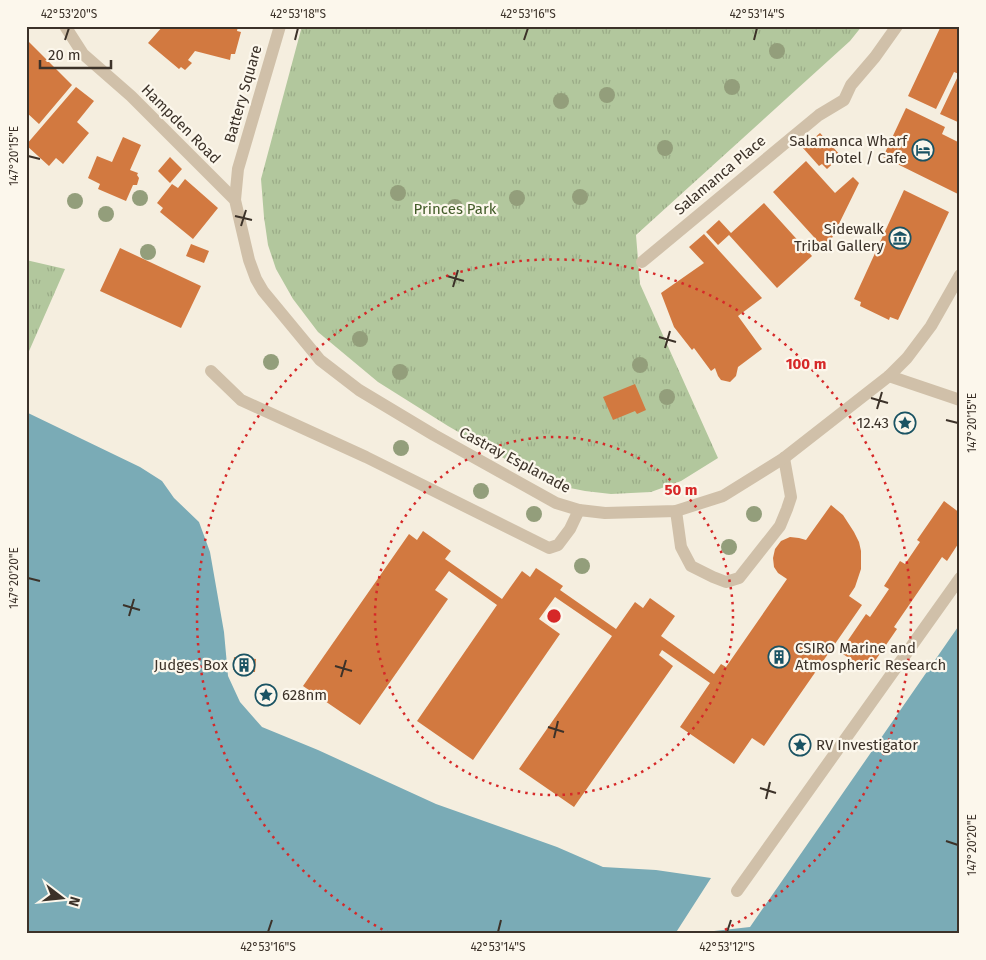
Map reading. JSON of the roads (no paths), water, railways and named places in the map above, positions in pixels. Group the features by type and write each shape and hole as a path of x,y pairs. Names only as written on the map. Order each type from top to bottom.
{"street":[{"name":"Hampden Road","path":"65,26 83,54 131,96 235,200"},
{"name":"Battery Square","path":"235,200 238,169 280,26"},
{"name":"Salamanca Place","path":"642,262 819,115 844,100 851,86 897,26"},
{"name":"Castray Esplanade","path":"235,200 249,260 256,279 263,291 320,360 359,390 434,435 556,503 579,510 605,513 676,512 724,496 784,458 889,376 907,358 931,326 960,275"},
{"path":"212,371 241,400 366,457 550,548 558,545 570,529 579,510"},
{"path":"889,376 960,400"},
{"path":"676,512 681,547 691,566 726,582 739,578 780,526 787,509 791,497 784,458"},
{"path":"736,891 960,578"}],"water":[{"path":"26,412 140,467 162,481 174,498 199,522 210,552 224,632 228,676 240,702 262,727 318,750 436,804 557,847 603,867 656,870 711,878 675,934 26,934"},
{"path":"960,624 960,934 687,934 750,927"}],"place":[{"name":"Salamanca Wharf Hotel / Cafe","path":"923,150"},
{"name":"Sidewalk Tribal Gallery","path":"900,238"},
{"name":"12.43","path":"905,423"},
{"name":"CSIRO Marine and Atmospheric Research","path":"779,657"},
{"name":"Judges Box","path":"244,665"},
{"name":"628nm","path":"266,695"},
{"name":"RV Investigator","path":"800,745"}],"park label":[{"name":"Princes Park","path":"455,209"}]}
